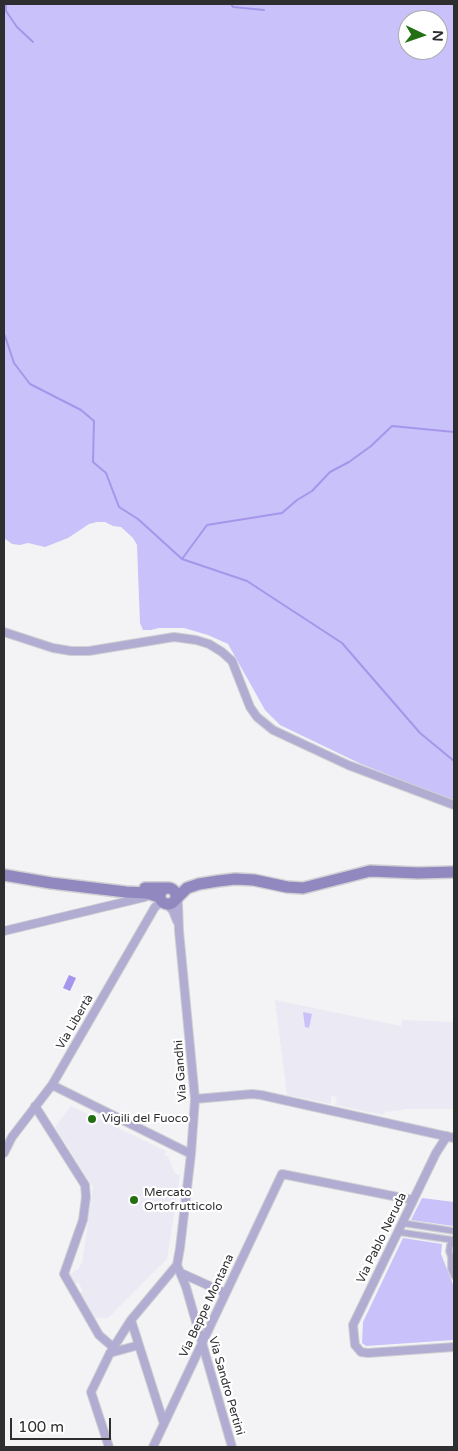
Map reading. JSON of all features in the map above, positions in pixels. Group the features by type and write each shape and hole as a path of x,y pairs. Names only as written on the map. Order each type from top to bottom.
{"main road":[{"path":"167,896 174,884 198,880 254,880 286,887 304,888 370,871 454,872"},
{"path":"4,875 51,883 167,896"},
{"path":"108,890 167,896"}],"street":[{"path":"4,632 53,648 71,651 89,651 174,637 209,644 232,661 250,707 257,717 273,730 348,765 454,806"},
{"path":"120,903 127,897 126,892"},
{"path":"4,931 145,897 167,896"},
{"path":"167,896 179,930"},
{"path":"167,896 179,930"},
{"name":"Via Libertà","path":"4,1153 12,1137 52,1085 155,907 167,896"},
{"name":"Via Gandhi","path":"177,1265 191,1154 195,1099 179,930"},
{"path":"52,1085 191,1154"},
{"path":"195,1099 252,1094 261,1095 451,1137"},
{"path":"35,1106 85,1185 86,1197 83,1220 64,1274 99,1335 112,1350"},
{"name":"Via Pablo Neruda","path":"451,1137 436,1153 353,1325 354,1345 361,1352 454,1346"},
{"name":"Via Beppe Montana","path":"153,1447 282,1174 413,1200"},
{"path":"402,1223 454,1231"},
{"path":"398,1232 454,1240"},
{"path":"454,1240 450,1245 449,1251 453,1258 451,1269 454,1276"},
{"path":"109,1447 91,1392 112,1350 131,1320 177,1265"},
{"name":"Via Sandro Pertini","path":"177,1265 181,1273 232,1447"},
{"path":"181,1273 225,1293"},
{"path":"131,1320 164,1424"},
{"path":"112,1350 139,1345"},
{"path":"224,1447 229,1436"}],"shaded area":[{"path":"4,4 454,4 454,801 361,764 280,725 265,710 228,644 208,635 184,628 143,630 140,623 137,545 133,538 121,527 105,522 97,522 89,524 68,538 45,547 28,543 12,544 4,538"},
{"path":"69,975 76,978 70,991 63,988"},
{"path":"275,1000 401,1026 402,1020 454,1022 454,1109 404,1109 385,1111 383,1115 335,1105 337,1097 331,1096 331,1104 287,1095"},
{"path":"303,1012 312,1014 309,1028 305,1027"},
{"name":"Mercato Ortofrutticolo","path":"71,1106 166,1151 164,1155 168,1157 175,1174 180,1175 167,1259 108,1318 92,1318 79,1294 83,1291 78,1282 73,1285 68,1275 78,1269 82,1263 93,1187 55,1127"},
{"path":"422,1198 454,1202 453,1226 411,1220"},
{"path":"403,1238 442,1244 441,1254 454,1287 454,1340 366,1346 362,1343 363,1322"}],"waterway":[{"path":"6,4 6,11 17,27 33,42"},
{"path":"231,4 233,7 264,10"},
{"path":"4,335 14,363 30,384 81,410 94,421 93,462 106,473 119,507 138,519 182,559 247,581 342,643 420,733 454,761"},
{"path":"182,559 207,525 282,513 297,500 312,491 330,472 349,462 371,446 392,426 454,432"}],"place":[{"name":"Vigili del Fuoco","path":"92,1119"},
{"name":"Mercato Ortofrutticolo","path":"134,1200"}]}
